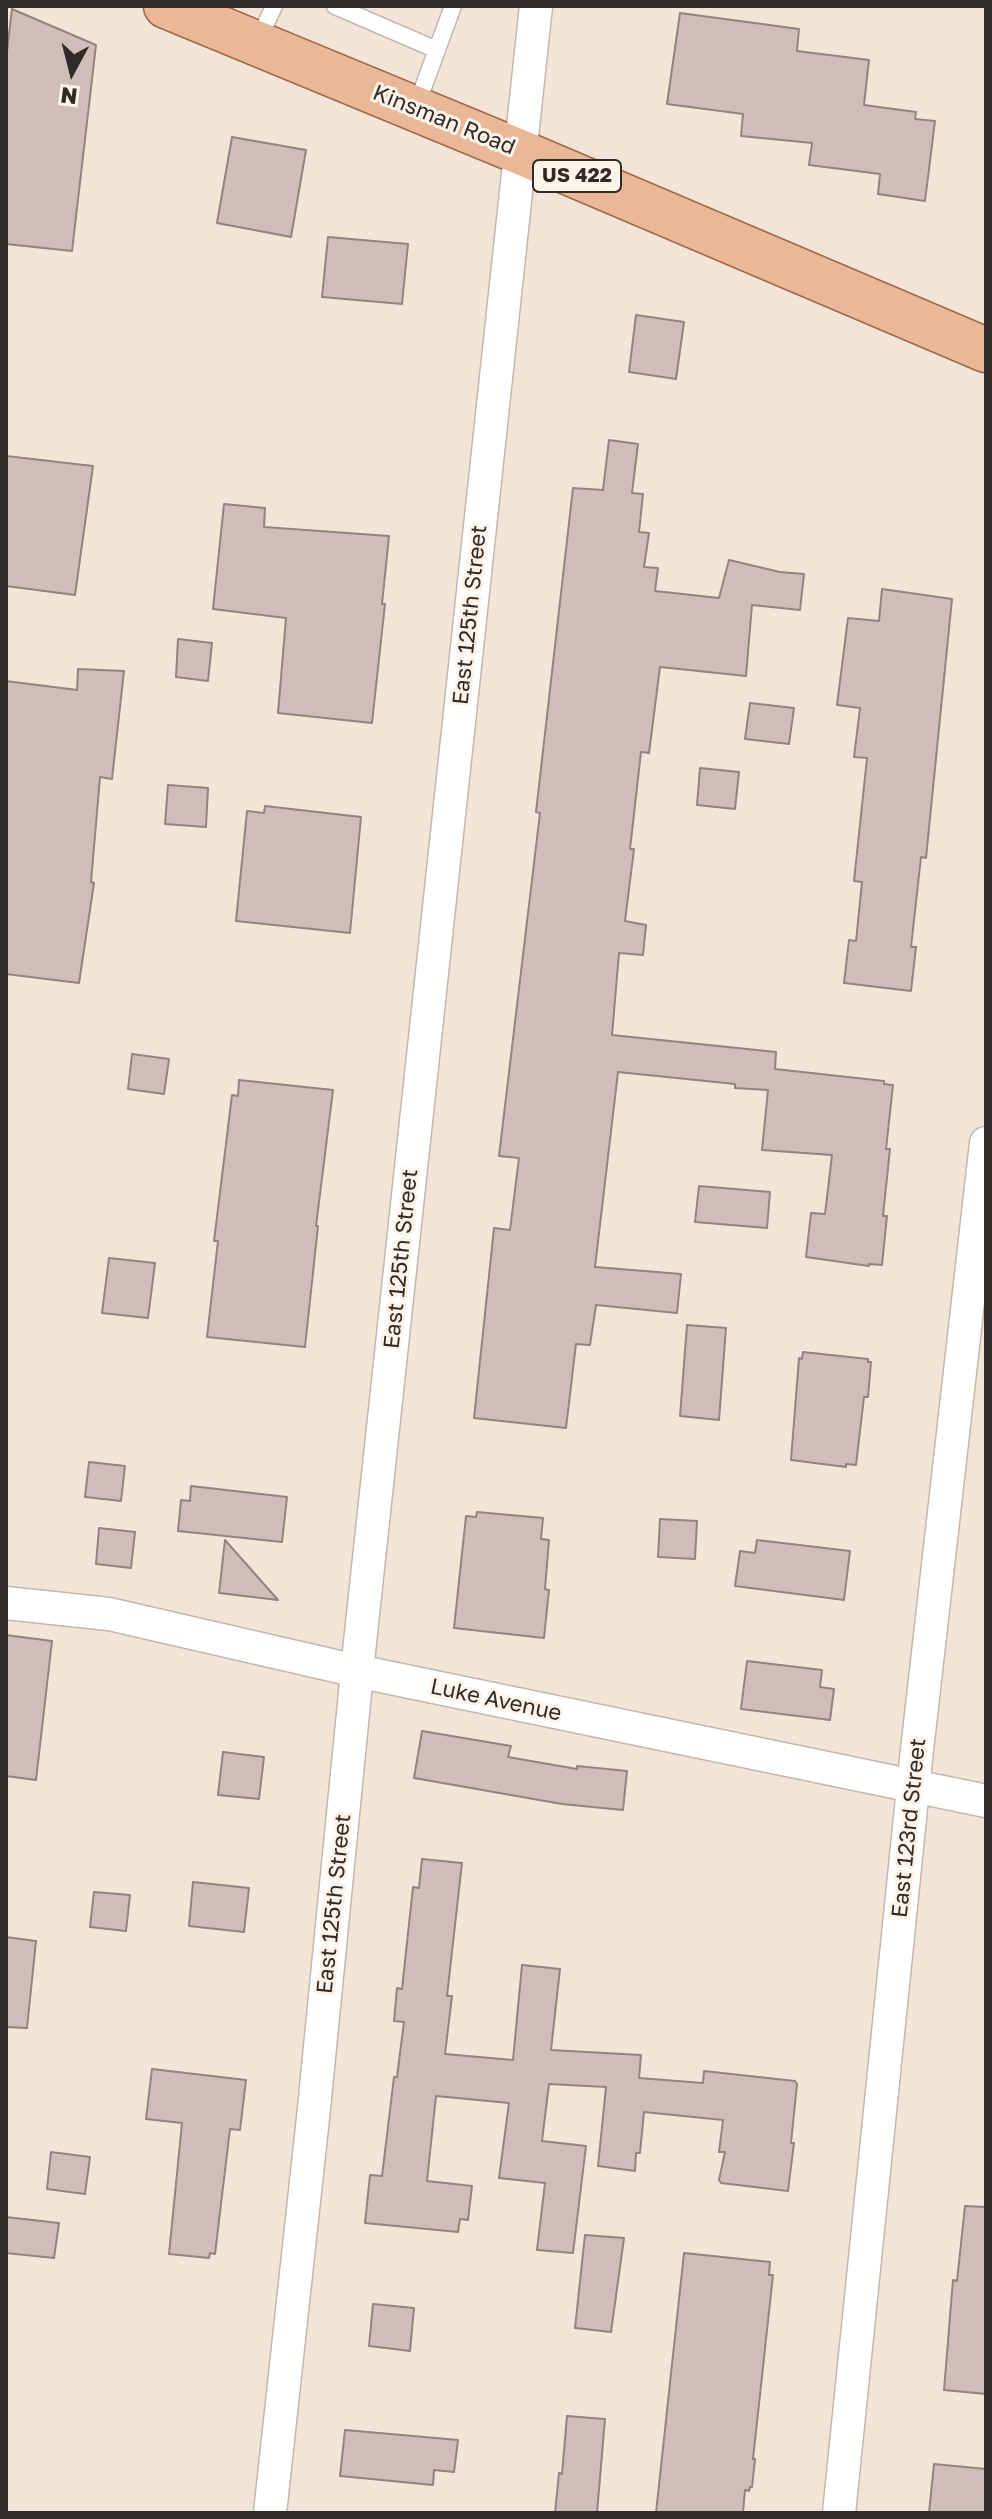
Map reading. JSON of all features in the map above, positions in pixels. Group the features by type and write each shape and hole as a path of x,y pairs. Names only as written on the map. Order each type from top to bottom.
{"main road":[{"name":"Kinsman Road","path":"166,6 265,25 415,108 986,350"}],"street":[{"name":"East 125th Street","path":"270,2513 536,6"},
{"name":"East 123rd Street","path":"839,2513 913,1786 986,1143"},
{"name":"Luke Avenue","path":"6,1603 109,1614 357,1671 986,1801"}],"lane":[{"path":"415,108 453,6"},
{"path":"338,7 385,19 437,50"}],"building":[{"path":"12,9 96,45 72,251 6,244 6,60"},
{"path":"680,13 799,29 797,51 869,60 864,105 916,112 915,119 935,121 925,201 878,194 880,174 809,165 812,143 741,136 743,114 667,104"},
{"path":"232,137 306,150 291,237 217,223"},
{"path":"328,237 408,244 402,304 322,297"},
{"path":"636,315 684,322 676,379 629,372"},
{"path":"609,440 638,444 632,493 643,494 639,532 649,533 644,567 658,568 655,591 719,598 729,560 780,572 804,574 800,610 752,605 746,676 660,667 649,753 641,752 625,921 646,925 643,955 619,953 612,1035 776,1052 775,1069 884,1081 884,1084 893,1085 886,1149 890,1149 882,1265 869,1266 806,1257 811,1213 825,1214 832,1155 762,1150 768,1090 618,1072 595,1267 681,1274 677,1313 596,1305 590,1345 576,1344 566,1428 474,1418 494,1228 510,1230 519,1158 499,1156 540,813 536,812 573,488 603,490"},
{"path":"6,456 93,466 75,595 6,586"},
{"path":"224,504 265,508 264,527 389,536 372,723 278,713 286,618 213,609"},
{"path":"882,589 952,599 926,858 921,857 911,947 916,947 911,991 844,983 849,940 856,941 862,882 854,881 867,758 854,757 860,708 837,705 848,618 879,621"},
{"path":"178,639 212,643 208,681 176,677"},
{"path":"78,669 124,671 112,779 100,777 91,882 94,883 79,983 6,974 6,681 77,690"},
{"path":"750,703 794,708 789,744 745,739"},
{"path":"700,768 739,772 735,809 697,805"},
{"path":"168,785 208,788 206,827 165,824"},
{"path":"265,806 361,817 350,933 236,921 247,811 264,813"},
{"path":"132,1054 169,1059 164,1094 128,1089"},
{"path":"239,1080 333,1090 305,1347 207,1337 218,1241 214,1241 232,1095 238,1096"},
{"path":"699,1186 770,1192 767,1228 695,1222"},
{"path":"109,1258 155,1263 148,1318 102,1313"},
{"path":"687,1325 726,1328 719,1420 680,1416"},
{"path":"803,1352 868,1359 871,1362 856,1465 846,1464 846,1467 791,1460 799,1358 802,1359"},
{"path":"89,1462 125,1466 121,1501 85,1497"},
{"path":"191,1486 287,1497 282,1542 178,1531 181,1500 190,1501"},
{"path":"477,1512 543,1518 541,1539 549,1540 545,1589 549,1590 544,1638 454,1628 466,1516 476,1517"},
{"path":"660,1519 697,1521 695,1559 658,1557"},
{"path":"99,1528 135,1532 131,1568 96,1564"},
{"path":"225,1540 278,1600 219,1593"},
{"path":"757,1540 850,1551 844,1600 735,1586 740,1551 755,1553"},
{"path":"6,1635 52,1641 36,1780 6,1776"},
{"path":"747,1661 822,1670 820,1687 834,1689 830,1720 741,1709"},
{"path":"422,1731 511,1746 508,1757 577,1769 577,1766 627,1771 623,1810 562,1804 414,1778"},
{"path":"223,1752 264,1757 259,1799 218,1795"},
{"path":"422,1859 462,1863 447,1996 452,1996 445,2054 513,2060 522,1965 560,1969 551,2050 641,2055 639,2078 703,2083 704,2071 795,2081 791,2143 794,2143 788,2191 721,2183 725,2152 719,2152 723,2120 644,2112 635,2171 598,2166 606,2087 549,2084 542,2141 586,2146 573,2253 537,2250 545,2183 499,2178 509,2103 436,2096 427,2181 472,2186 468,2220 460,2219 458,2232 365,2223 370,2175 382,2176 404,2022 394,2021 397,1988 402,1989 413,1887 419,1888"},
{"path":"193,1882 249,1888 244,1932 189,1926"},
{"path":"94,1892 130,1895 126,1931 90,1927"},
{"path":"6,1937 36,1941 27,2028 6,2027"},
{"path":"152,2069 246,2080 240,2130 230,2129 215,2254 210,2253 209,2258 169,2254 182,2123 146,2119"},
{"path":"51,2152 90,2157 85,2194 47,2189"},
{"path":"965,2206 986,2207 986,2394 944,2390 953,2280 957,2281"},
{"path":"6,2217 59,2223 54,2258 6,2253"},
{"path":"585,2235 624,2238 611,2332 575,2328"},
{"path":"684,2253 770,2262 769,2275 773,2275 752,2487 749,2491 745,2490 743,2513 656,2513"},
{"path":"373,2304 414,2308 410,2351 369,2346"},
{"path":"567,2416 605,2419 597,2513 555,2513"},
{"path":"345,2430 458,2440 454,2472 434,2470 433,2485 340,2476"},
{"path":"934,2464 986,2469 986,2513 929,2513"}]}
